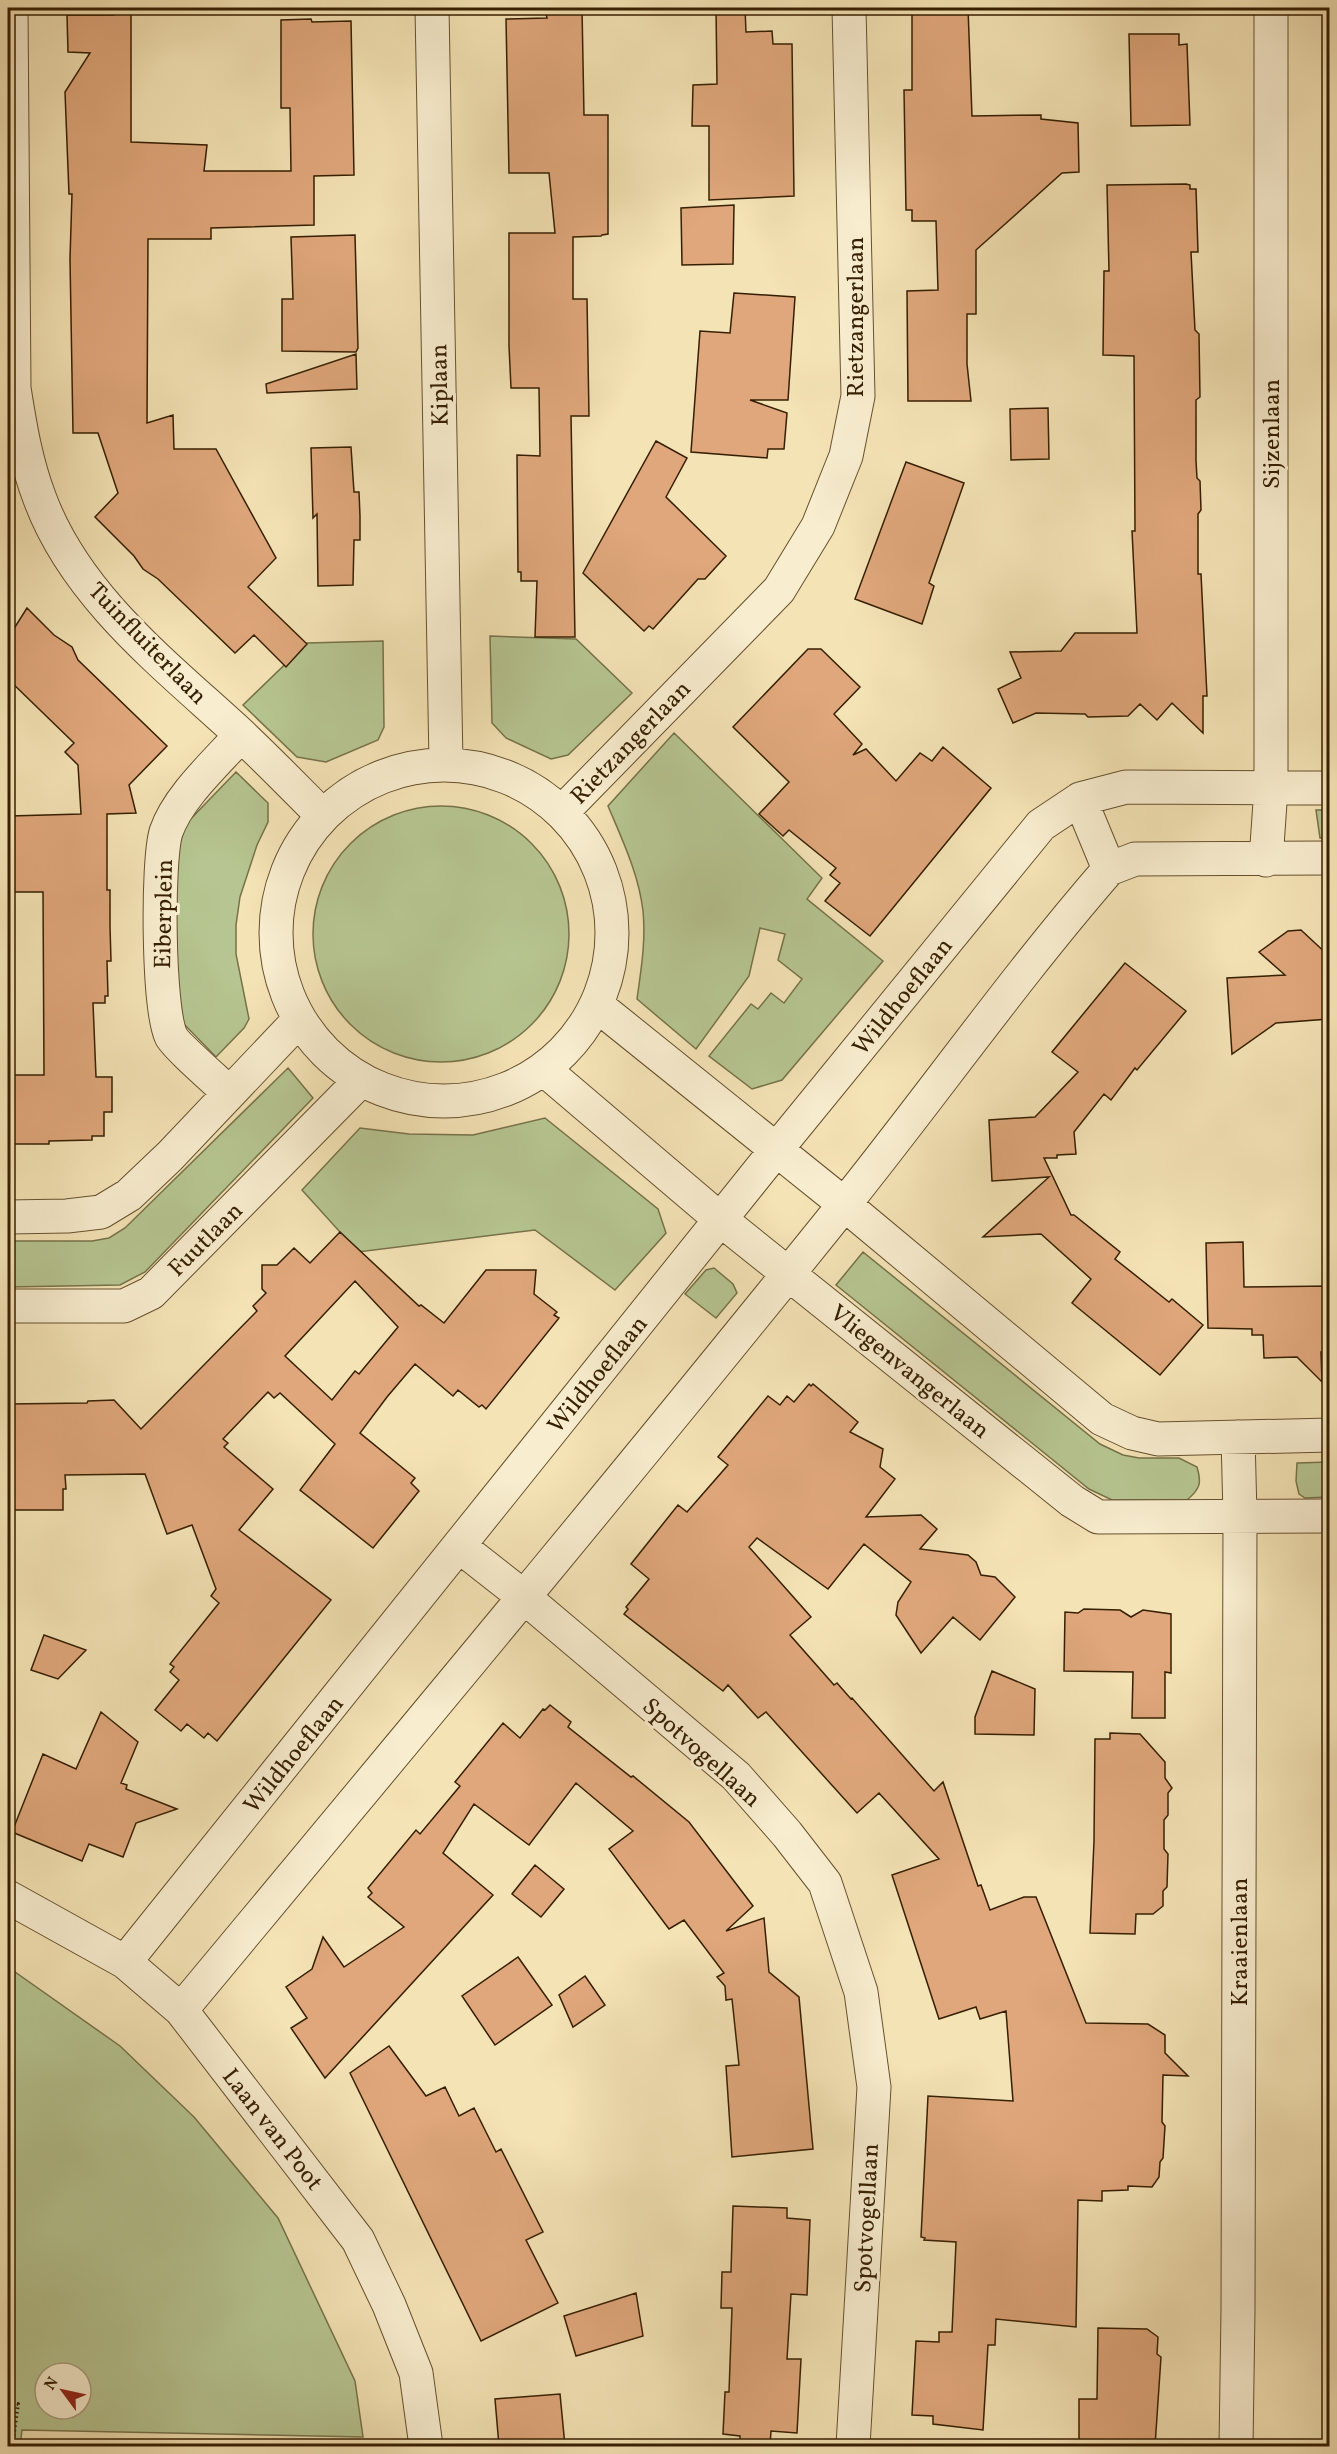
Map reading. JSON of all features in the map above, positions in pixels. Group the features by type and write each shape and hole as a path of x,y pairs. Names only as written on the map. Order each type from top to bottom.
{"street":[{"name":"Tuinfluiterlaan","path":"11,8 14,388 25,450 40,500 63,546 95,593 158,659 322,814"},
{"name":"Kiplaan","path":"432,8 446,762"},
{"name":"Rietzangerlaan","path":"565,809 779,590 818,526 846,456 858,396 849,8"},
{"name":"Sijzenlaan","path":"1266,860 1271,788 1272,8"},
{"name":"Eiberplein","path":"229,1093 171,1037 162,994 160,883 166,833 179,805 241,735"},
{"path":"446,762 483,767 530,786 565,809 590,856 607,910 605,968 599,1007 574,1043 547,1072 498,1093 456,1103 407,1098 361,1080 327,1054 299,1020 281,978 274,933 280,895 296,853 322,814 359,787 398,773 446,762"},
{"name":"Wildhoeflaan","path":"125,1962 776,1150 1041,825 1080,799 1126,787 1329,788"},
{"path":"1080,799 1109,869"},
{"path":"181,2010 524,1597 788,1273 1109,869 1135,859 1329,858"},
{"path":"599,1007 844,1204 1102,1419 1132,1433 1158,1439 1329,1435"},
{"path":"8,1217 67,1216 101,1212 129,1195 170,1156 299,1020"},
{"name":"Vliegenvangerlaan","path":"547,1072 721,1220 1072,1501 1098,1517 1329,1516"},
{"name":"Fuutlaan","path":"8,1306 124,1306 152,1293 361,1080"},
{"name":"Kraaienlaan","path":"1236,2446 1240,1515 1238,1437"},
{"name":"Spotvogellaan","path":"459,1546 524,1597 736,1776 787,1834 825,1883 861,1992 874,2087 853,2446"},
{"name":"Laan van Poot","path":"8,1897 125,1962 181,2010 358,2240 389,2305 416,2373 426,2446"}],"path":[{"path":"8,2403 18,2404 12,2446"}],"green space":[{"path":"490,636 576,639 632,693 568,755 551,759 506,738 492,723"},
{"path":"383,641 384,727 378,740 326,762 297,757 243,705 307,643"},
{"path":"674,733 822,878 807,899 883,961 782,1080 752,1089 709,1056 751,1004 758,1009 771,993 784,1003 802,979 778,960 785,934 760,928 749,976 696,1049 637,999 643,944 643,911 634,871 608,806"},
{"path":"236,772 268,803 268,822 257,845 240,897 236,925 236,954 249,1019 244,1028 216,1057 180,1020 171,847 179,831"},
{"path":"441,806 478,812 501,821 522,835 540,853 559,885 566,909 569,934 563,971 554,994 540,1015 522,1033 490,1052 466,1059 441,1062 404,1056 381,1047 360,1033 342,1015 323,983 316,959 313,934 319,897 328,874 342,853 360,835 392,816 416,809"},
{"path":"1316,810 1329,810 1329,838 1320,838"},
{"path":"288,1068 313,1098 145,1272 120,1285 8,1287 8,1241 92,1241 109,1238 125,1228"},
{"path":"545,1118 658,1209 666,1233 615,1290 535,1230 358,1252 302,1190 360,1128 409,1134 473,1135"},
{"path":"863,1252 1100,1444 1123,1455 1139,1458 1179,1458 1197,1467 1199,1485 1195,1492 1187,1500 1112,1500 1089,1489 836,1285"},
{"path":"714,1268 733,1284 737,1293 716,1318 685,1294 706,1270"},
{"path":"1329,1462 1329,1497 1305,1498 1299,1494 1296,1481 1297,1463"},
{"path":"8,1967 120,2046 194,2117 278,2218 355,2381 363,2437 22,2430 20,2446 8,2446"}],"building":[{"path":"119,8 131,8 131,142 207,145 204,171 291,171 290,108 281,108 281,20 351,21 354,175 314,176 314,225 211,228 211,239 148,239 147,423 173,415 174,449 216,449 276,558 248,587 307,644 286,667 254,635 235,653 158,579 143,569 134,556 95,517 118,493 98,433 73,433 70,259 72,194 69,194 65,92 90,53 68,52 67,15 114,15"},
{"path":"552,8 582,8 584,115 608,115 608,234 573,237 573,299 587,299 589,416 571,416 575,637 535,637 537,581 521,581 521,572 518,572 517,455 540,456 539,388 511,388 509,346 509,233 555,233 549,173 509,173 506,19 547,18 546,14 552,14"},
{"path":"716,8 745,8 746,32 772,31 773,44 792,44 794,196 709,200 709,126 692,126 693,85 717,84"},
{"path":"912,8 968,8 972,116 1041,115 1041,119 1078,123 1079,172 1062,173 976,250 976,314 967,314 967,364 971,401 908,401 907,291 938,290 936,221 912,221 912,210 906,210 904,90 912,90"},
{"path":"1129,34 1179,34 1179,45 1187,44 1190,125 1131,126"},
{"path":"1107,185 1190,185 1190,189 1196,189 1198,252 1191,252 1195,330 1199,334 1200,397 1196,400 1196,461 1197,478 1200,481 1201,510 1198,514 1198,574 1201,574 1207,696 1203,696 1203,733 1172,703 1157,720 1140,704 1128,716 1088,717 1085,714 1036,713 1013,723 998,689 1021,678 1010,652 1061,651 1075,633 1137,633 1132,531 1135,531 1134,356 1103,355 1104,271 1109,271"},
{"path":"734,205 733,264 682,265 681,208"},
{"path":"355,235 358,348 356,352 282,351 282,299 293,299 291,237"},
{"path":"734,293 795,297 788,400 750,400 787,413 784,449 768,449 767,458 691,452 700,331 730,333"},
{"path":"356,354 357,389 267,393 266,384"},
{"path":"1048,408 1049,459 1011,460 1010,409"},
{"path":"656,441 687,458 666,497 726,556 705,579 698,579 653,629 649,626 644,631 583,573"},
{"path":"351,447 354,492 359,492 360,516 360,540 354,540 353,585 318,586 317,514 313,518 311,448"},
{"path":"906,462 964,483 929,583 934,586 922,624 855,599"},
{"path":"27,608 54,635 72,647 78,660 167,746 129,785 136,813 107,814 107,890 110,890 111,961 107,961 108,996 105,996 105,1003 93,1003 96,1077 112,1077 112,1112 104,1112 104,1136 92,1136 92,1140 49,1141 49,1144 8,1144 8,1075 44,1075 43,892 12,892 10,816 81,814 78,765 65,752 74,743 8,679 8,638"},
{"path":"808,649 821,649 860,687 834,714 862,744 853,755 866,749 896,781 920,753 932,761 943,747 991,788 870,936 825,901 840,883 830,875 836,868 789,830 783,836 759,814 789,782 733,727"},
{"path":"1301,930 1329,956 1329,1019 1276,1023 1232,1054 1227,978 1285,975 1259,952 1288,931"},
{"path":"1125,963 1186,1011 1137,1070 1135,1068 1111,1100 1104,1094 1074,1132 1076,1154 1044,1158 1071,1215 1074,1215 1120,1252 1115,1259 1169,1302 1172,1299 1203,1325 1160,1375 1072,1303 1091,1279 1041,1234 983,1237 1049,1177 992,1181 989,1120 1035,1117 1078,1072 1052,1052"},
{"path":"340,1232 419,1306 421,1305 444,1323 486,1270 536,1270 534,1294 557,1312 554,1315 559,1318 486,1409 482,1405 479,1407 458,1390 453,1396 415,1364 387,1397 360,1433 415,1478 411,1483 419,1491 373,1548 300,1490 335,1444 280,1393 274,1398 268,1392 223,1439 228,1443 224,1447 273,1489 239,1530 331,1600 217,1741 208,1733 204,1738 187,1724 181,1731 155,1710 179,1680 170,1672 174,1667 170,1664 219,1603 211,1596 216,1589 192,1525 167,1534 145,1474 65,1475 63,1510 8,1510 8,1404 87,1403 88,1401 114,1400 141,1429 257,1311 253,1306 266,1293 262,1289 262,1265 277,1265 294,1248 310,1263","holes":["355,1281 398,1327 359,1374 355,1371 332,1400 285,1356"]},
{"path":"1243,1242 1244,1287 1329,1286 1329,1352 1321,1352 1322,1382 1297,1357 1264,1358 1263,1335 1252,1335 1252,1329 1208,1328 1206,1243"},
{"path":"809,1384 811,1386 813,1384 858,1422 850,1432 883,1449 880,1467 895,1479 866,1517 921,1515 937,1529 920,1549 968,1555 976,1562 981,1575 995,1577 1015,1597 980,1640 953,1617 921,1653 896,1615 898,1602 911,1582 864,1544 828,1589 757,1538 749,1547 811,1617 790,1635 834,1685 837,1683 852,1698 934,1791 943,1782 978,1886 981,1885 990,1910 1024,1897 1036,1897 1086,2023 1148,2024 1165,2035 1165,2053 1188,2076 1163,2075 1162,2122 1165,2126 1163,2158 1160,2162 1159,2177 1152,2187 1128,2186 1128,2190 1102,2191 1102,2201 1078,2200 1076,2327 996,2319 995,2345 988,2345 983,2430 933,2424 933,2416 912,2415 916,2341 939,2342 939,2332 952,2332 956,2242 924,2240 925,2238 921,2237 928,2096 1013,2101 1006,2011 980,2019 976,2007 939,2019 892,1875 939,1859 879,1793 857,1813 766,1712 758,1718 728,1685 723,1691 624,1614 628,1609 626,1607 649,1579 631,1564 678,1505 687,1512 728,1465 718,1457 768,1396 780,1405 787,1396 794,1402"},
{"path":"1084,1609 1120,1610 1131,1617 1143,1610 1171,1614 1171,1673 1165,1672 1165,1718 1132,1718 1133,1672 1064,1671 1065,1612 1078,1613"},
{"path":"44,1635 86,1650 58,1679 31,1670"},
{"path":"992,1671 1035,1689 1034,1735 975,1734 975,1717"},
{"path":"550,1705 571,1722 568,1727 689,1822 753,1906 726,1931 764,1918 769,1972 799,1997 813,2149 732,2157 726,2066 739,2065 732,1999 726,2000 725,1986 717,1977 724,1973 684,1920 669,1929 609,1849 633,1831 576,1783 529,1845 474,1804 443,1853 493,1895 325,2078 291,2028 307,2018 286,1987 312,1969 323,1937 344,1967 404,1927 368,1897 372,1893 368,1888 416,1830 420,1834 460,1786 455,1782 503,1723 520,1738 543,1709 545,1710"},
{"path":"101,1712 138,1742 121,1783 127,1785 126,1789 177,1809 136,1823 123,1857 89,1844 82,1861 12,1832 43,1754 76,1769"},
{"path":"1110,1733 1140,1734 1165,1762 1165,1778 1172,1788 1168,1793 1168,1815 1164,1820 1164,1849 1168,1854 1167,1887 1163,1891 1163,1906 1153,1914 1136,1914 1135,1934 1090,1933 1095,1739 1110,1739"},
{"path":"535,1865 564,1889 541,1917 512,1894"},
{"path":"518,1957 552,2005 495,2045 462,1996"},
{"path":"585,1976 605,2005 573,2027 559,1995"},
{"path":"389,2046 426,2096 445,2087 459,2116 474,2108 496,2152 501,2149 543,2232 526,2240 558,2303 481,2341 350,2073"},
{"path":"733,2206 787,2208 787,2218 810,2220 807,2295 791,2294 787,2359 801,2359 797,2433 771,2431 770,2446 740,2446 740,2436 723,2434 725,2392 729,2392 732,2308 721,2308 722,2272 731,2272"},
{"path":"636,2293 643,2336 576,2356 564,2316"},
{"path":"1098,2328 1147,2329 1158,2337 1157,2354 1161,2357 1155,2446 1079,2446 1079,2399 1097,2399"},
{"path":"560,2394 565,2446 499,2446 495,2399"}]}
